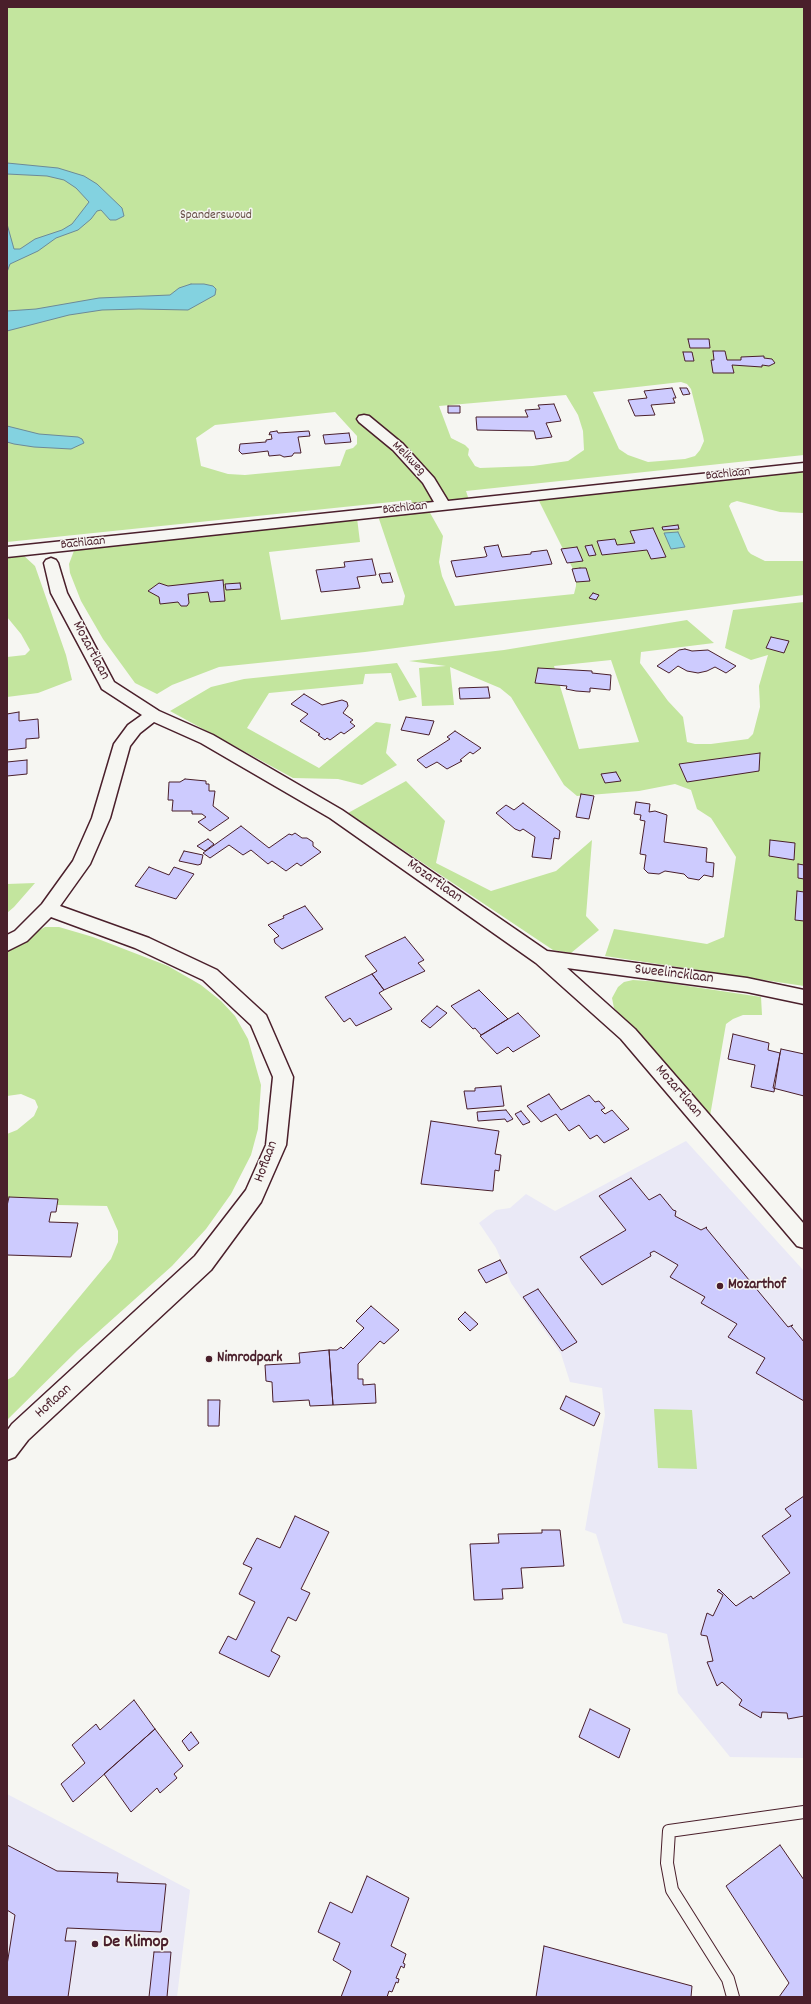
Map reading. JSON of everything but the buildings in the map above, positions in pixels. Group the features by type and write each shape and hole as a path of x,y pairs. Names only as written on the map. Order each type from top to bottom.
{"street":[{"name":"Melkweg","path":"364,419 398,447 430,481 443,505"},
{"name":"Bachlaan","path":"7,552 804,467"},
{"name":"Mozartlaan","path":"51,563 59,593 108,685 153,715 207,739 336,814 543,958 628,1034 804,1239"},
{"path":"7,944 21,936 48,909 81,864 101,818 122,744 134,729 153,715"},
{"name":"Hoflaan","path":"7,1449 20,1432 90,1370 203,1263 254,1196 276,1145 283,1077 259,1020 210,975 142,943 48,909"},
{"name":"Sweelincklaan","path":"543,958 747,985 804,996"}],"lane":[{"path":"733,1997 728,1979 672,1890 667,1863 669,1831 804,1812"}],"shaded area":[{"path":"686,1141 804,1271 804,1758 730,1757 678,1693 667,1634 623,1623 596,1534 585,1530 605,1415 602,1388 570,1382 561,1354 511,1283 496,1248 479,1223 496,1210 510,1208 526,1194 555,1211"},
{"name":"De Klimop","path":"7,1794 190,1890 177,1997 7,1997"}],"green space":[{"name":"Spanderswoud","path":"7,7 804,7 804,455 466,491 469,500 413,506 411,500 7,542","holes":["681,382 687,384 691,389 704,441 700,450 695,456 685,459 648,462 628,455 619,449 593,392","566,395 578,415 583,431 584,450 568,461 533,466 480,468 475,466 468,455 469,449 465,445 451,438 439,406","335,412 357,436 357,444 353,448 346,450 340,466 245,475 228,474 201,466 196,438 215,425"]},
{"path":"804,471 804,513 780,512 737,501 731,503 729,506 748,551 751,554 765,561 804,561 804,595 365,652 219,667 172,685 157,694 135,683 103,639 81,601 70,573 69,564 75,548 357,518 360,542 269,552 281,620 403,605 405,596 378,516 429,511 443,536 439,562 442,576 455,606 574,594 576,575 538,499"},
{"path":"22,554 35,566 66,655 72,680 38,693 7,697 7,657 25,655 30,650 21,634 7,617 7,556"},
{"path":"804,602 804,986 605,956 614,929 707,944 724,937 736,857 711,818 697,809 691,790 675,784 639,791 577,796 564,785 511,697 500,688 450,667 454,705 422,706 419,668 446,666 409,661 504,650 687,620 714,643 641,652 640,663 668,701 683,717 687,742 695,744 711,744 748,739 753,734 760,707 759,686 768,655 751,660 725,648 733,610","holes":["611,660 639,742 579,749 554,666"]},
{"path":"397,663 417,697 399,701 391,673 365,674 363,684 269,693 247,728 319,768 376,722 391,724 386,753 397,765 362,785 338,779 293,778 170,711 211,687 244,679"},
{"path":"406,781 445,821 436,863 491,891 556,871 592,840 586,916 599,930 571,953 553,950 348,813"},
{"path":"35,883 14,907 7,913 7,884"},
{"path":"45,927 59,927 93,937 168,966 201,985 221,1001 235,1016 248,1039 261,1085 258,1129 251,1155 231,1194 206,1229 172,1266 78,1350 7,1420 7,1380 14,1376 111,1259 118,1242 118,1231 107,1206 7,1204 7,1134 17,1130 34,1116 38,1107 35,1100 21,1094 7,1096 7,949"},
{"path":"633,980 661,982 761,997 762,1015 743,1015 726,1024 710,1116 614,1008 612,998 618,987 624,982"},
{"path":"654,1409 692,1410 697,1469 658,1468"}],"water":[{"path":"7,163 58,168 84,176 97,184 122,208 124,216 116,220 110,220 101,210 97,211 91,219 78,230 56,238 38,251 10,264 7,272 7,224 14,249 20,249 35,239 62,230 72,224 89,202 76,188 64,180 47,176 7,174"},
{"path":"191,284 213,286 216,289 215,295 188,310 102,310 69,315 7,331 7,311 36,309 99,298 170,295 179,288"},
{"path":"7,426 39,434 78,437 82,439 84,443 71,449 34,447 14,444 7,442"},
{"path":"678,532 685,547 671,549 664,533"}],"place":[{"name":"Mozarthof","path":"720,1286"},
{"name":"Nimrodpark","path":"209,1359"},
{"name":"De Klimop","path":"95,1944"}]}
